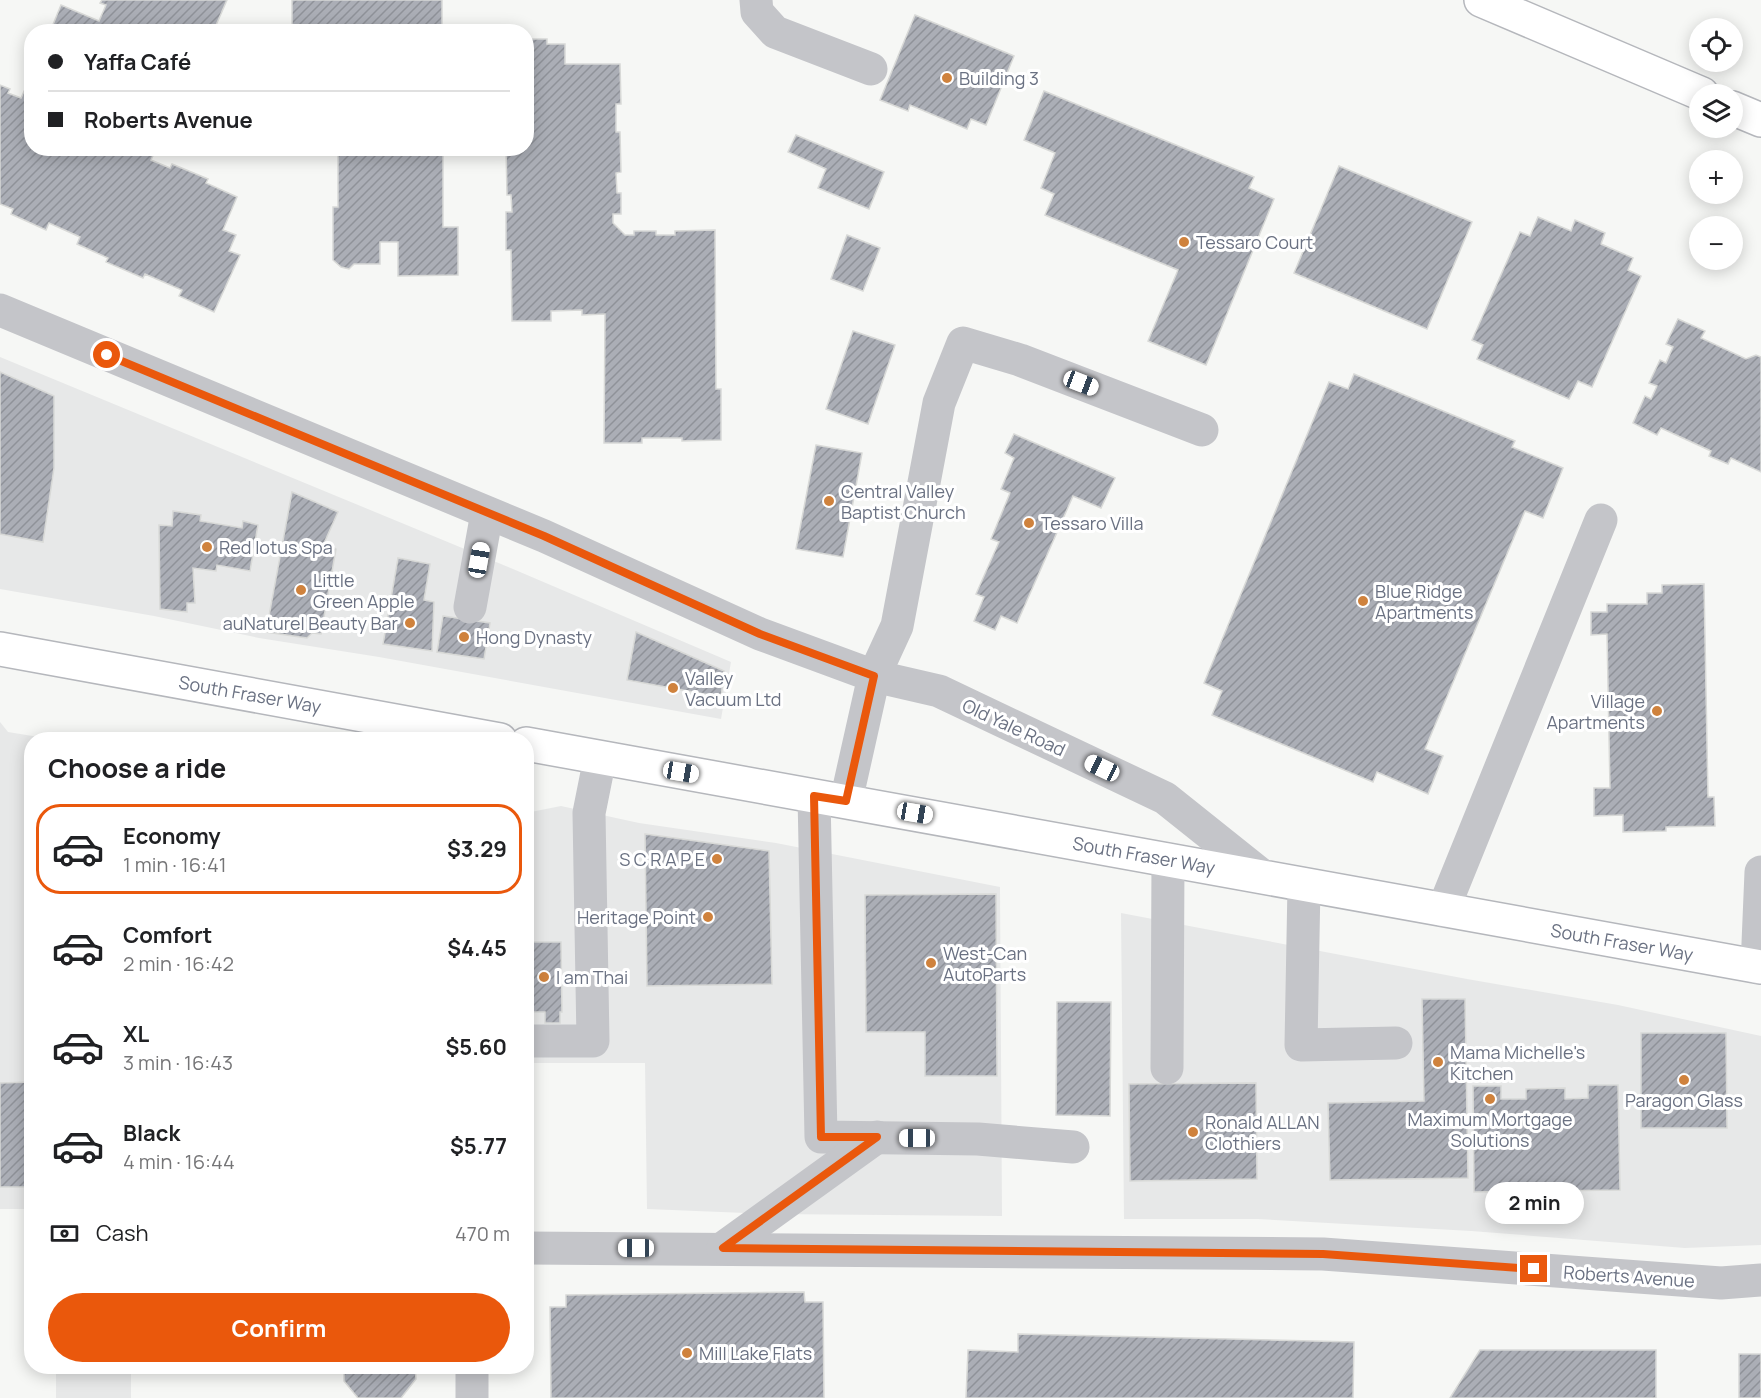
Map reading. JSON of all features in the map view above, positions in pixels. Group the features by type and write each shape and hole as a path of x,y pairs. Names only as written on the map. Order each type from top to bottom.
{"main road":[{"path":"1481,0 1689,88"},
{"path":"1743,113 1761,120"},
{"name":"South Fraser Way","path":"0,649 450,732"},
{"name":"South Fraser Way","path":"534,746 1759,967"}],"street":[{"path":"756,0 757,12 775,32 872,69"},
{"name":"Old Yale Road","path":"0,310 555,541 760,634 874,676 939,691 1165,798 1263,877"},
{"path":"846,801 874,676 897,626 939,403 963,343 1020,360 1202,430"},
{"path":"470,607 487,513"},
{"path":"1443,910 1464,863 1601,520"},
{"path":"534,1041 593,1041 589,813 600,758"},
{"path":"814,796 821,1137 978,1139 1073,1147"},
{"path":"1167,1068 1168,860"},
{"path":"1759,967 1761,872"},
{"path":"1304,885 1300,1045 1396,1043"},
{"path":"723,1248 877,1137"},
{"name":"Roberts Avenue","path":"534,1248 1323,1254 1721,1283 1761,1280"},
{"path":"472,1374 472,1398"}],"shaded area":[{"path":"0,357 513,569 731,662 721,719 379,657 259,638 154,616 0,589"},
{"path":"0,722 8,732 24,735 24,1209 0,1209"},
{"path":"561,806 639,823 776,843 1000,887 1002,1216 771,1214 647,1209 645,1063 534,1063 534,811"},
{"path":"1121,913 1467,979 1618,1005 1761,1036 1761,1245 1685,1248 1471,1231 1258,1219 1124,1219"},
{"path":"56,1374 131,1374 131,1398 56,1398"}],"building":[{"path":"102,0 227,0 216,24 53,24 61,5 99,21 106,5 100,3"},
{"path":"292,0 442,0 442,24 292,24"},
{"name":"Building 3","path":"915,15 1014,56 986,125 971,119 967,129 910,105 908,111 880,100"},
{"path":"534,39 547,39 547,44 565,44 565,64 620,64 621,104 616,104 616,132 620,132 621,172 616,173 617,193 621,193 621,214 613,214 613,223 625,235 634,235 634,231 656,231 656,235 675,235 675,231 715,230 716,389 721,389 721,440 682,441 682,438 642,438 642,443 604,443 605,314 582,315 582,310 551,311 551,321 512,321 511,250 506,250 506,212 512,212 511,195 507,195 506,156 534,156"},
{"path":"0,85 10,89 8,93 21,98 24,91 24,156 153,156 151,160 170,168 172,164 208,179 206,183 237,197 223,230 236,235 229,251 240,255 214,312 179,296 182,290 145,274 143,278 106,262 108,258 77,244 80,237 49,223 46,230 11,214 13,209 0,204"},
{"name":"Tessaro Court","path":"1044,91 1254,177 1249,188 1274,199 1206,365 1148,341 1178,270 1045,215 1054,194 1041,188 1055,153 1024,140"},
{"path":"796,135 884,172 869,209 818,188 826,169 788,152"},
{"path":"338,156 443,156 443,227 458,227 458,275 398,276 398,242 380,242 380,264 354,264 349,269 341,267 333,260 333,207 338,207"},
{"path":"1339,166 1472,222 1427,329 1294,273"},
{"path":"1538,217 1571,231 1575,220 1605,233 1601,244 1633,258 1628,270 1641,276 1592,387 1578,381 1569,399 1477,359 1483,345 1472,340 1520,232 1530,236"},
{"path":"847,235 880,248 863,291 831,279"},
{"path":"1678,319 1705,331 1701,338 1746,359 1756,355 1761,357 1761,472 1731,458 1728,464 1709,456 1711,451 1661,428 1657,435 1633,423 1645,396 1651,399 1657,386 1649,383 1660,360 1666,363 1673,347 1666,344"},
{"path":"853,331 895,345 868,424 826,409"},
{"path":"0,372 54,396 54,468 43,542 0,534"},
{"name":"Blue Ridge Apartments","path":"1354,374 1515,441 1512,447 1563,468 1543,518 1525,511 1425,749 1443,756 1428,794 1377,772 1373,782 1212,715 1222,691 1204,683 1329,382 1348,389"},
{"name":"Tessaro Villa","path":"1014,434 1115,478 1101,508 1073,496 1017,623 1001,616 995,630 974,621 984,597 976,594 999,542 991,539 1010,493 1001,489 1014,458 1005,453"},
{"name":"Central Valley Baptist Church","path":"816,445 862,453 843,557 796,549"},
{"name":"Little Green Apple","path":"292,492 338,512 325,541 336,549 321,634 312,633 307,638 266,632"},
{"name":"Red lotus Spa","path":"173,511 201,515 200,521 242,528 243,521 258,525 250,571 217,565 216,571 193,568 195,603 187,603 187,612 160,609 159,525 172,526"},
{"name":"auNaturel Beauty Bar","path":"398,558 430,564 424,600 434,602 432,651 383,644"},
{"name":"Village Apartments","path":"1704,584 1708,797 1714,797 1715,826 1666,827 1666,831 1623,832 1623,815 1594,816 1594,788 1610,788 1607,634 1591,635 1591,612 1607,612 1607,604 1647,604 1647,593 1662,593 1662,585"},
{"name":"Hong Dynasty","path":"443,616 490,623 484,659 437,652"},
{"path":"636,632 724,671 721,697 627,680"},
{"name":"Heritage Point","path":"645,834 769,851 772,984 647,986"},
{"name":"West-Can AutoParts","path":"996,894 997,1076 925,1076 925,1032 866,1032 865,895"},
{"name":"I am Thai","path":"534,942 561,942 562,1012 560,1012 560,1023 545,1023 545,1012 534,1012"},
{"path":"1422,999 1465,999 1468,1178 1330,1180 1328,1103 1424,1101"},
{"path":"1057,1002 1111,1002 1110,1116 1056,1115"},
{"name":"Paragon Glass","path":"1641,1033 1726,1033 1727,1128 1641,1128"},
{"path":"24,1082 24,1187 0,1187 0,1083"},
{"name":"Ronald ALLAN Clothiers","path":"1256,1083 1257,1179 1130,1181 1129,1084"},
{"path":"1588,1085 1618,1085 1620,1190 1474,1192 1473,1086 1501,1086 1501,1099 1526,1099 1526,1089 1565,1088 1565,1099 1588,1098"},
{"name":"Mill Lake Flats","path":"804,1292 805,1302 823,1302 824,1398 551,1398 550,1307 566,1307 566,1295"},
{"path":"1018,1334 1354,1342 1353,1398 966,1398 968,1350 1018,1352"},
{"path":"1480,1350 1656,1350 1656,1398 1450,1398"},
{"path":"1739,1354 1761,1354 1761,1398 1739,1398"},
{"path":"344,1374 416,1374 416,1379 401,1398 358,1398 344,1381"}],"place":[{"name":"Building 3","path":"947,78"},
{"name":"Tessaro Court","path":"1184,242"},
{"name":"Central Valley Baptist Church","path":"829,501"},
{"name":"Tessaro Villa","path":"1029,523"},
{"name":"Red lotus Spa","path":"207,547"},
{"name":"Little Green Apple","path":"301,590"},
{"name":"Blue Ridge Apartments","path":"1363,601"},
{"name":"auNaturel Beauty Bar","path":"410,623"},
{"name":"Hong Dynasty","path":"464,637"},
{"name":"Valley Vacuum Ltd","path":"673,688"},
{"name":"Village Apartments","path":"1657,711"},
{"name":"S C R A P E","path":"717,859"},
{"name":"Heritage Point","path":"708,917"},
{"name":"West-Can AutoParts","path":"931,963"},
{"name":"I am Thai","path":"544,977"},
{"name":"Mama Michelle's Kitchen","path":"1438,1062"},
{"name":"Paragon Glass","path":"1684,1080"},
{"name":"Maximum Mortgage Solutions","path":"1490,1099"},
{"name":"Ronald ALLAN Clothiers","path":"1193,1132"},
{"name":"Mill Lake Flats","path":"687,1353"}],"route":[{"path":"107,355 544,536 760,634 874,676 846,801 814,796 821,1137 877,1137 723,1248 1323,1254 1534,1269"}]}
